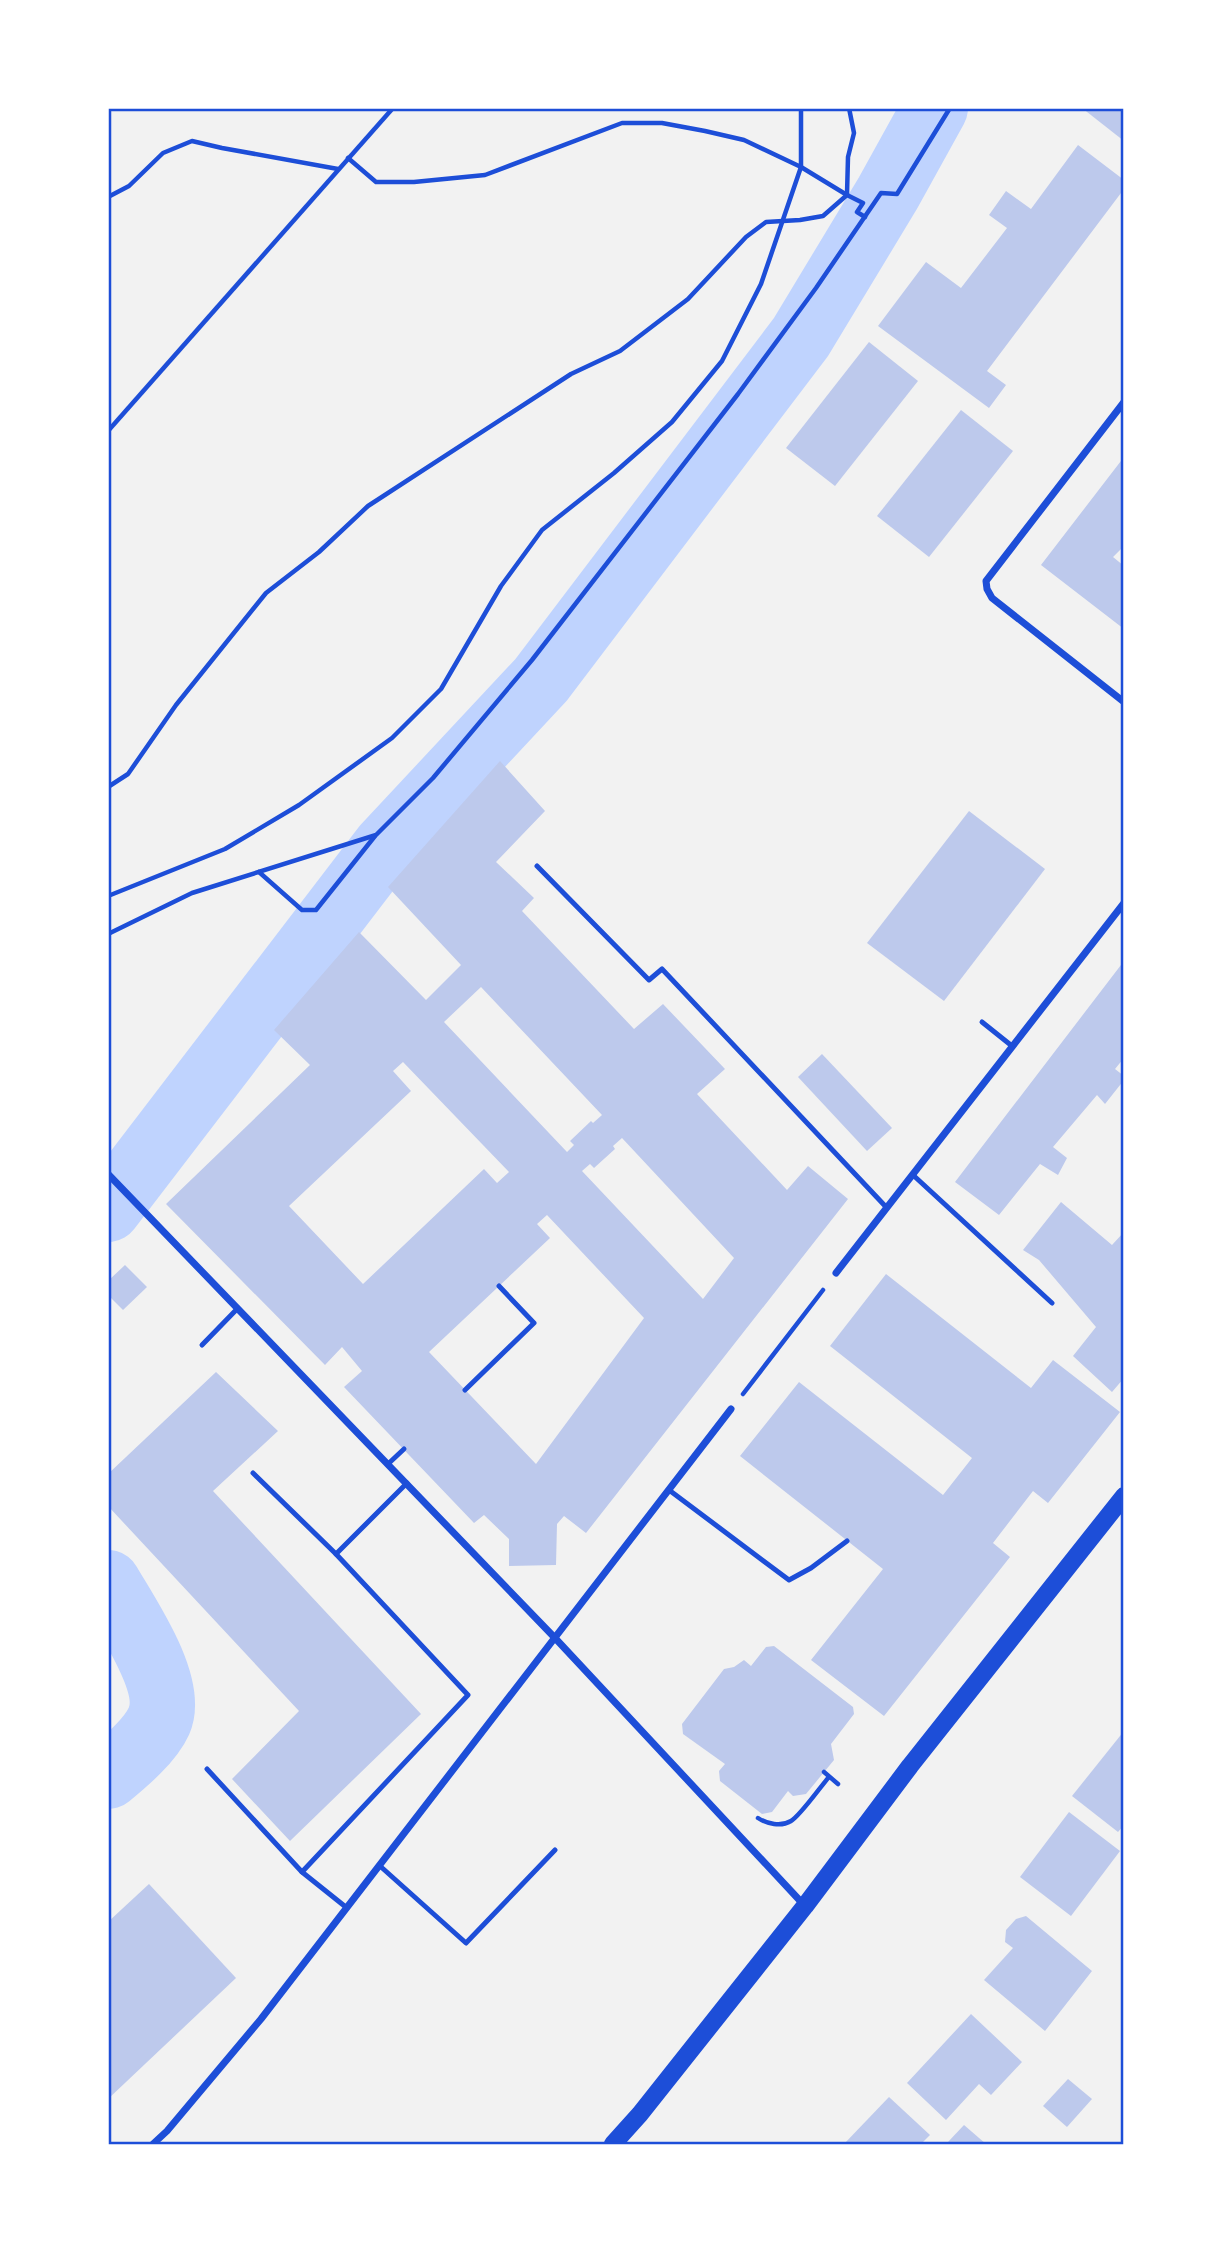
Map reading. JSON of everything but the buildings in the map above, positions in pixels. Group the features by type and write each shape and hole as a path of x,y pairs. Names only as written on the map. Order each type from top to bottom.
{"main road":[{"path":"613,2144 640,2115 805,1906 911,1766 1124,1496"}],"street":[{"path":"1124,402 986,581 992,597 1124,702"},
{"path":"836,1273 1124,903"},
{"path":"108,1174 555,1638 805,1906"},
{"path":"153,2144 167,2132 261,2019 731,1409"}],"lane":[{"path":"537,866 649,980 663,970 887,1208"},
{"path":"982,1022 1012,1046"},
{"path":"913,1175 1052,1303"},
{"path":"465,1390 534,1323 499,1286"},
{"path":"202,1345 238,1308"},
{"path":"388,1464 404,1449"},
{"path":"253,1474 336,1554 468,1695 302,1872"},
{"path":"336,1554 407,1483"},
{"path":"669,1490 789,1580 811,1568 847,1541"},
{"path":"207,1769 302,1872 347,1908"},
{"path":"380,1866 466,1943 555,1850"}],"path":[{"path":"108,431 393,108"},
{"path":"108,896 225,849 299,805 392,738 442,689 501,586 542,530 614,473 672,422 722,361 761,284 801,167 801,108"},
{"path":"108,787 128,774 176,705 266,593 319,552 368,506 571,374 621,351 688,299 746,237 766,222 823,216 847,195 848,157 854,133 849,108"},
{"path":"259,872 302,910 316,910 376,835 433,778 532,660 738,394 881,193 897,194 950,108"},
{"path":"348,158 376,182 414,182 485,175 622,123 662,123 744,141 801,167 863,203 857,212 865,217"},
{"path":"108,197 129,186 163,153 192,141 338,169"},
{"path":"108,934 192,893 376,835"},
{"path":"731,1409 836,1273"},
{"path":"824,1772 838,1784"},
{"path":"758,1818 774,1825 791,1821 829,1777"}],"waterway":[{"path":"108,1209 385,847 541,680 801,337 888,193 935,108"},
{"path":"108,1583 155,1670 162,1706 159,1721 150,1736 108,1776"}]}
